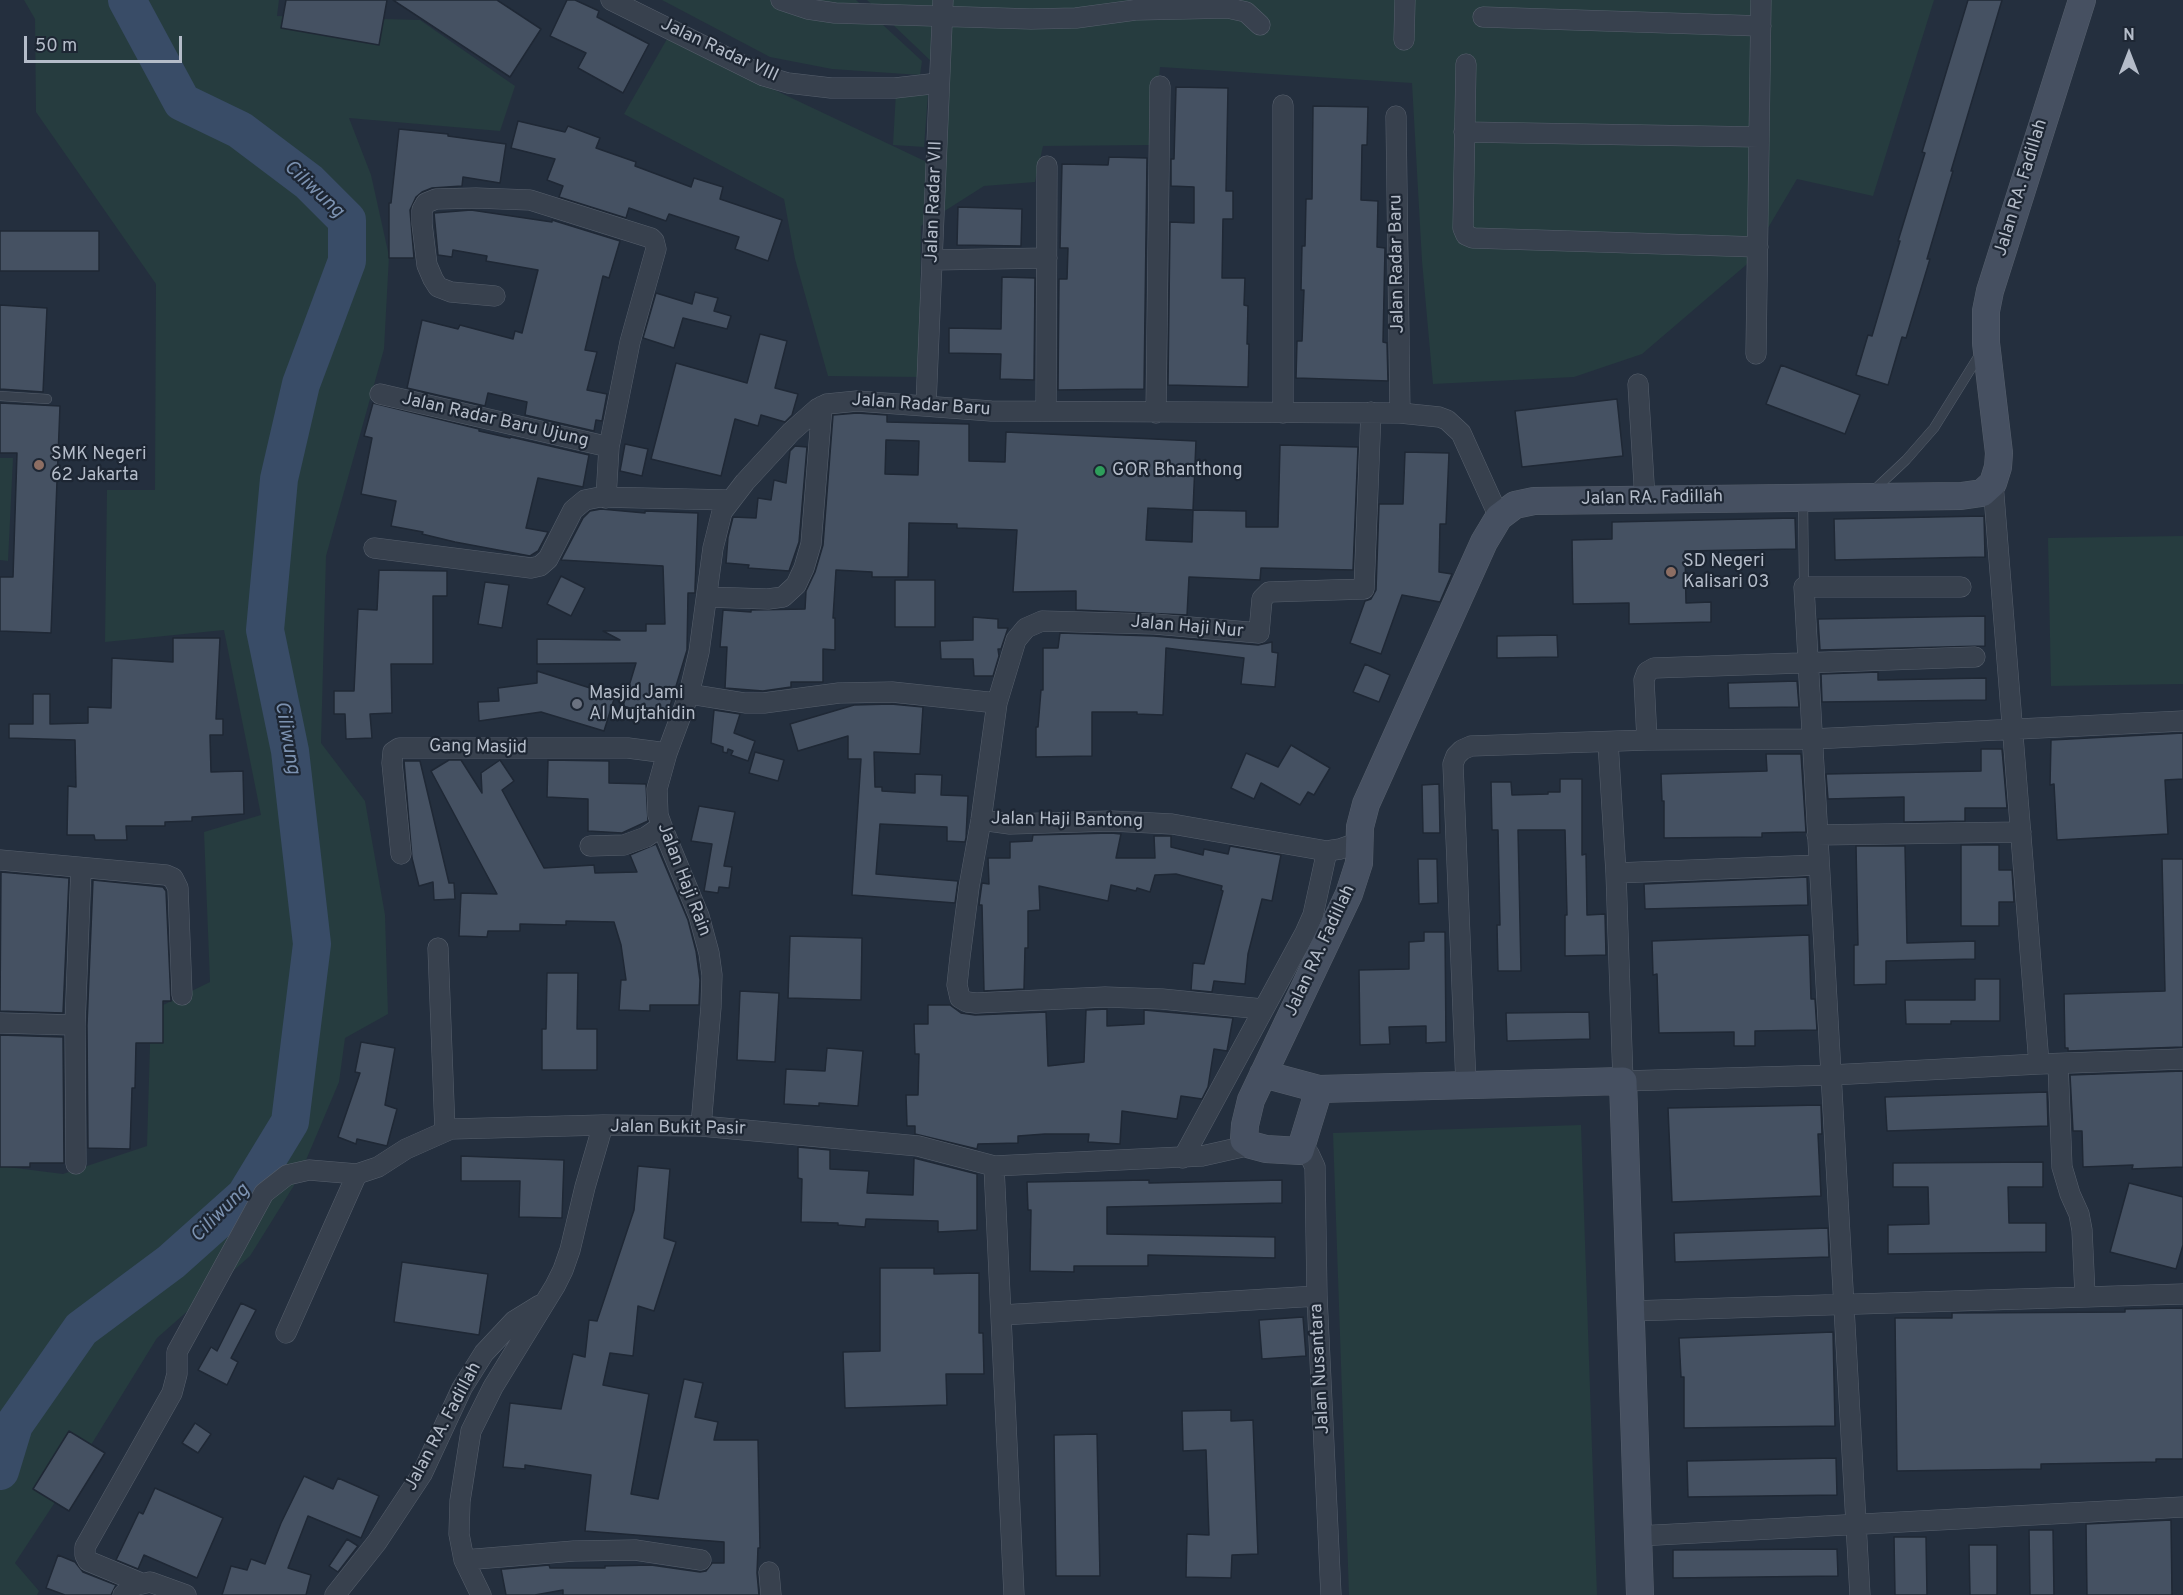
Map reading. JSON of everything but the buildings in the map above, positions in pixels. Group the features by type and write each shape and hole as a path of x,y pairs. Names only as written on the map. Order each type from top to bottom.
{"main road":[{"name":"Jalan RA. Fadillah","path":"1251,1145 1243,1138 1251,1100 1349,894 1359,864 1361,819 1366,804 1484,542 1499,517 1515,506 1534,501 1970,495 1986,491 1993,483 1999,453 1986,343 1986,311 1990,291 2082,0"},
{"path":"1263,1074 1319,1089 1623,1081 1640,1595"},
{"path":"1251,1145 1300,1151 1319,1089"}],"street":[{"name":"Jalan Radar VIII","path":"611,0 764,76 788,83 831,88 895,88 939,83"},
{"path":"1404,40 1405,0"},
{"path":"1756,354 1761,0"},
{"path":"791,2 835,13 942,8 1060,19 1090,8 1135,10 1228,4 1246,12 1260,25"},
{"name":"Jalan Radar VII","path":"926,405 942,8"},
{"path":"1484,17 1761,26"},
{"path":"1466,64 1463,228 1468,236 1473,238 1758,247"},
{"path":"1156,413 1160,86"},
{"path":"1283,105 1283,413"},
{"name":"Jalan Radar Baru","path":"1396,116 1400,413"},
{"path":"1464,132 1759,137"},
{"path":"1046,411 1047,166"},
{"name":"Jalan Radar Baru Ujung","path":"495,296 451,292 438,287 427,265 422,224 422,210 426,203 436,199 450,198 530,200 651,238 654,241 656,249 630,342 609,447 606,498"},
{"path":"932,260 1047,258"},
{"path":"1638,384 1645,500"},
{"name":"Jalan Radar Baru Ujung","path":"380,394 609,447"},
{"name":"Jalan Radar Baru","path":"822,406 842,401 857,401 991,411 1371,412 1439,417 1455,426 1461,433 1499,517"},
{"path":"374,548 531,568 540,566 548,559 577,505 591,498 729,500 791,432 822,406"},
{"path":"707,597 768,599 783,597 796,585 811,544 822,406"},
{"name":"Jalan Haji Nur","path":"997,703 1016,640 1026,628 1042,621 1155,624 1259,633 1263,598 1269,592 1364,589 1371,412"},
{"path":"1993,483 2038,1064"},
{"name":"Jalan Haji Rain","path":"701,1126 711,1006 710,953 690,891 658,814 657,789 667,753 689,694 699,652 716,532 722,512 729,500"},
{"path":"1860,1595 1804,587 1961,587"},
{"path":"1647,740 1644,680 1650,670 1660,667 1975,657"},
{"path":"689,694 745,703 764,703 839,693 884,692 997,703"},
{"name":"Jalan Haji Bantong","path":"997,703 981,820 1010,824 1111,821 1172,824 1327,851 1360,842"},
{"path":"1466,1085 1454,760 1462,750 1471,746 1647,740 1812,739 2183,722"},
{"path":"1608,742 1616,873 1623,1081 1831,1075 2183,1059"},
{"name":"Gang Masjid","path":"401,854 392,763 393,752 399,748 628,748 667,753"},
{"path":"981,820 960,957 957,990 963,1000 976,1003 1117,998 1173,1000 1262,1009"},
{"path":"590,846 624,845 645,837 662,826"},
{"path":"1817,835 2021,832"},
{"path":"1183,1158 1313,915 1327,851"},
{"path":"0,860 166,875 176,881 181,927 182,995"},
{"path":"1616,873 1819,865"},
{"path":"76,1164 75,1025 81,869"},
{"path":"438,948 445,1131"},
{"path":"0,1023 75,1025"},
{"path":"2058,1064 2062,1167 2079,1214 2082,1230 2085,1295"},
{"path":"141,1583 88,1561 84,1551 138,1450 172,1393 177,1374 177,1352 255,1208 271,1185 287,1175 309,1170 357,1174 378,1167 406,1149 445,1131 603,1125"},
{"name":"Jalan Bukit Pasir","path":"481,1595 464,1560 458,1518 471,1431 493,1387 555,1286 570,1250 603,1125 701,1126 918,1146 994,1166 1183,1158 1251,1145"},
{"name":"Jalan Nusantara","path":"1300,1151 1309,1154 1315,1167 1317,1296 1331,1595"},
{"path":"994,1166 1014,1595"},
{"path":"286,1333 357,1174"},
{"path":"1630,1311 2085,1295 2183,1294"},
{"path":"1002,1315 1317,1296"},
{"name":"Jalan RA. Fadillah","path":"335,1595 377,1542 422,1474 462,1388 484,1353 514,1322 545,1302"},
{"path":"1638,1536 2183,1507"},
{"path":"464,1560 574,1551 635,1550 701,1560"},
{"path":"769,1572 771,1595"},
{"path":"123,1595 134,1586 150,1582 186,1595"}],"lane":[{"path":"1867,497 1906,460 1934,428 1986,343"},
{"path":"0,396 47,399"},
{"path":"1803,498 1804,587"}],"green space":[{"path":"24,0 279,0 277,16 420,20 515,86 500,131 349,118 371,175 389,256 384,349 326,556 321,743 365,801 385,915 388,1014 345,1038 339,1082 298,1179 250,1256 157,1338 15,1563 39,1591 37,1595 0,1595 0,1166 63,1174 147,1146 151,1011 210,982 204,832 261,815 224,630 105,642 107,490 155,490 156,284 36,112 35,19"},
{"path":"662,0 856,0 922,61 920,75 832,69 770,57"},
{"path":"867,0 1934,0 1873,196 1797,179 1746,265 1642,354 1574,377 1433,384 1422,261 1412,83 1160,67 1153,145 1043,146 1035,182 984,186 921,226 919,377 828,376 795,259 784,199 624,114 667,39 931,164 934,64"},
{"path":"896,92 928,94 924,147 893,145"},
{"path":"0,458 13,458 8,561 0,560"},
{"path":"2183,536 2183,684 2051,686 2048,538"},
{"path":"1581,1125 1597,1595 1349,1595 1333,1133"}],"waterway":[{"name":"Ciliwung","path":"0,1471 14,1425 81,1329 171,1262 245,1196 290,1122 312,944 290,751 265,630 279,479 301,384 347,261 347,220 309,182 240,130 182,102 127,0"}],"place":[{"name":"SMK Negeri 62 Jakarta","path":"39,465"},
{"name":"GOR Bhanthong","path":"1100,471"},
{"name":"SD Negeri Kalisari 03","path":"1671,572"},
{"name":"Masjid Jami Al Mujtahidin","path":"577,704"}]}
